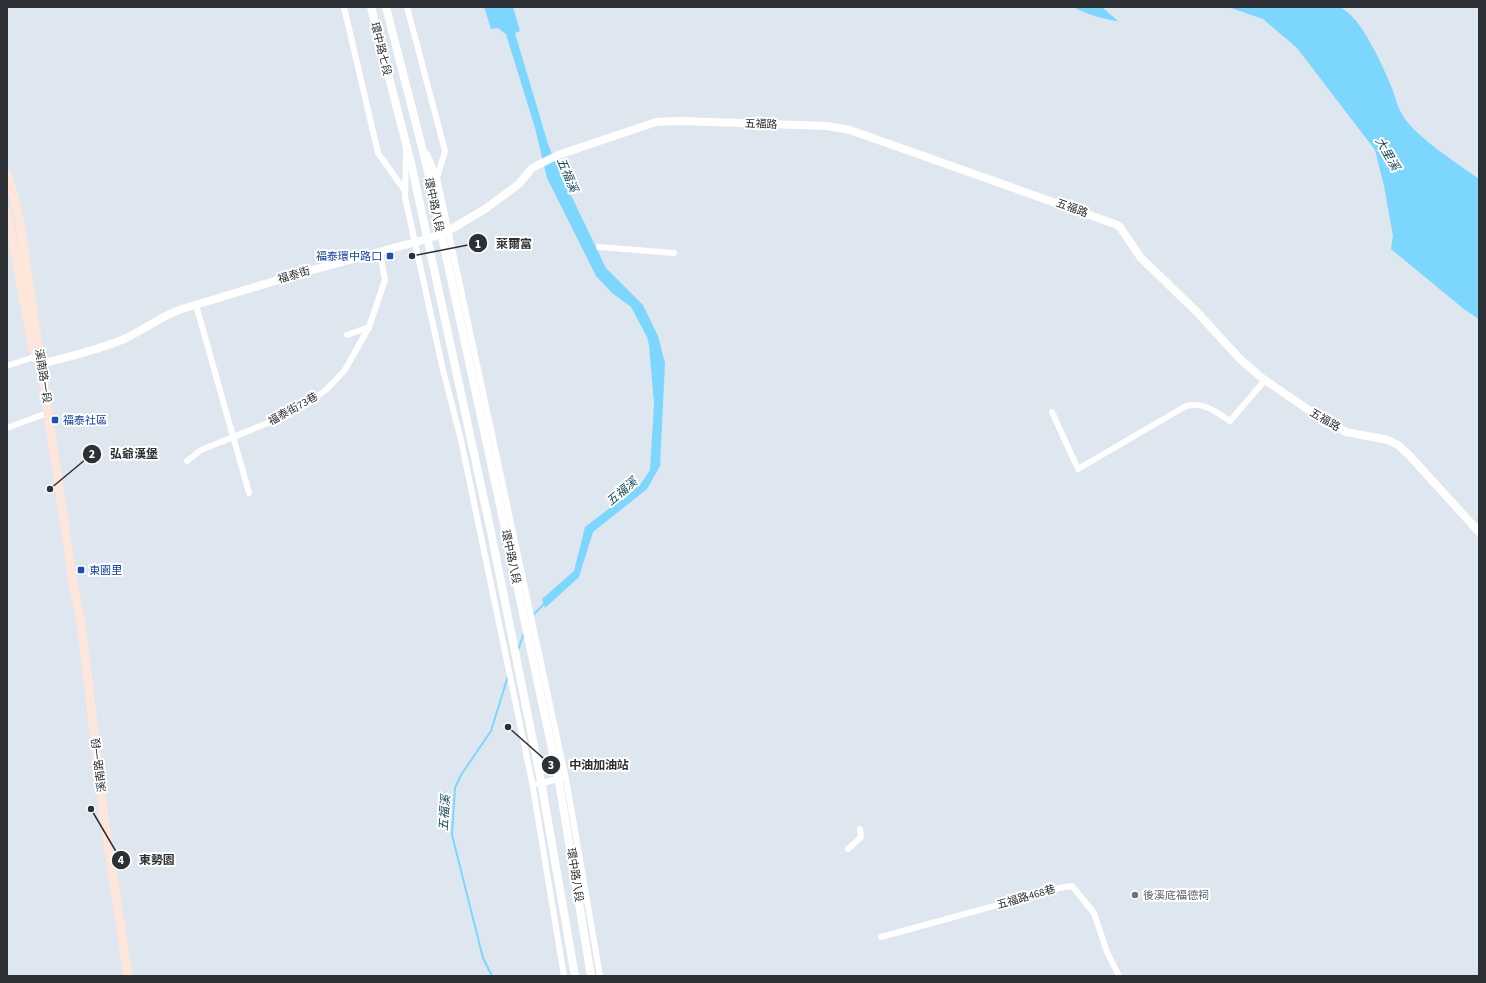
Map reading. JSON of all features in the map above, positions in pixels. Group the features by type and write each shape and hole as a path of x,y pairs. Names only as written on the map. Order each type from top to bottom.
{"main road":[{"name":"溪南路一段","path":"7,174 20,223 41,364 44,411"},
{"name":"溪南路一段","path":"7,211 77,602 91,699 104,817 128,976"}],"street":[{"name":"環中路八段","path":"344,7 378,153 405,191"},
{"name":"環中路七段","path":"371,7 392,91"},
{"name":"環中路七段","path":"386,7 406,86"},
{"name":"環中路八段","path":"407,7 445,151 437,178"},
{"name":"環中路八段","path":"406,86 444,232 529,603 600,976"},
{"name":"環中路八段","path":"392,91 406,143 490,527 541,784 575,976"},
{"name":"五福路","path":"537,166 558,155 656,122 680,121 827,126 850,130 1026,191 1120,227 1141,258 1196,311 1242,360 1265,380 1313,413 1346,432 1388,440 1398,445 1409,455 1479,532"},
{"name":"環中路八段","path":"420,140 437,178 444,232 531,652 562,778 591,976"},
{"name":"環中路八段","path":"406,143 405,191 443,370 461,440 533,786 564,976"},
{"name":"福泰街","path":"41,364 123,340 152,325 167,314 301,273 380,253 427,239 444,232 485,209 520,184 532,168 537,166"},
{"path":"599,247 674,253"},
{"name":"福泰街73巷","path":"187,461 201,450 234,438 285,416 309,403 327,389 344,370 368,328 385,280 380,253"},
{"path":"196,305 249,493"},
{"path":"348,335 368,328"},
{"path":"7,366 34,357 41,364"},
{"path":"1052,412 1078,469 1186,406 1197,403 1214,410 1230,421 1265,380"},
{"path":"7,428 44,411"},
{"path":"533,786 562,778"},
{"path":"848,849 861,837 860,829"},
{"name":"五福路468巷","path":"881,937 1059,888 1072,886 1094,913 1107,952 1119,976"}],"water":[{"path":"484,7 513,7 520,31 515,33 548,144 557,166 606,268 643,305 658,336 665,363 660,466 647,489 593,532 579,577 545,608 542,599 574,571 585,527 640,485 650,470 654,404 649,345 647,337 631,307 612,293 596,276 547,178 535,128 506,34 498,28 491,29"},
{"path":"1074,7 1102,7 1118,21 1095,16"},
{"name":"大里溪","path":"1228,7 1339,7 1355,20 1377,55 1400,110 1410,125 1418,134 1438,150 1479,179 1479,319 1465,310 1391,249 1393,236 1384,186 1375,150 1297,48 1263,19"}],"waterway":[{"name":"五福溪","path":"533,615 545,603"},
{"name":"五福溪","path":"518,650 524,633"},
{"name":"五福溪","path":"492,976 483,958 452,835 455,788 461,775 491,731 508,676"}],"place":[{"name":"福泰環中路口","path":"390,256"},
{"name":"萊爾富","path":"412,256"},
{"name":"福泰社區","path":"55,420"},
{"name":"弘爺漢堡","path":"50,489"},
{"name":"東園里","path":"81,570"},
{"name":"中油加油站","path":"508,727"},
{"name":"東勢園","path":"91,809"},
{"name":"後溪底福德祠","path":"1135,895"}]}
